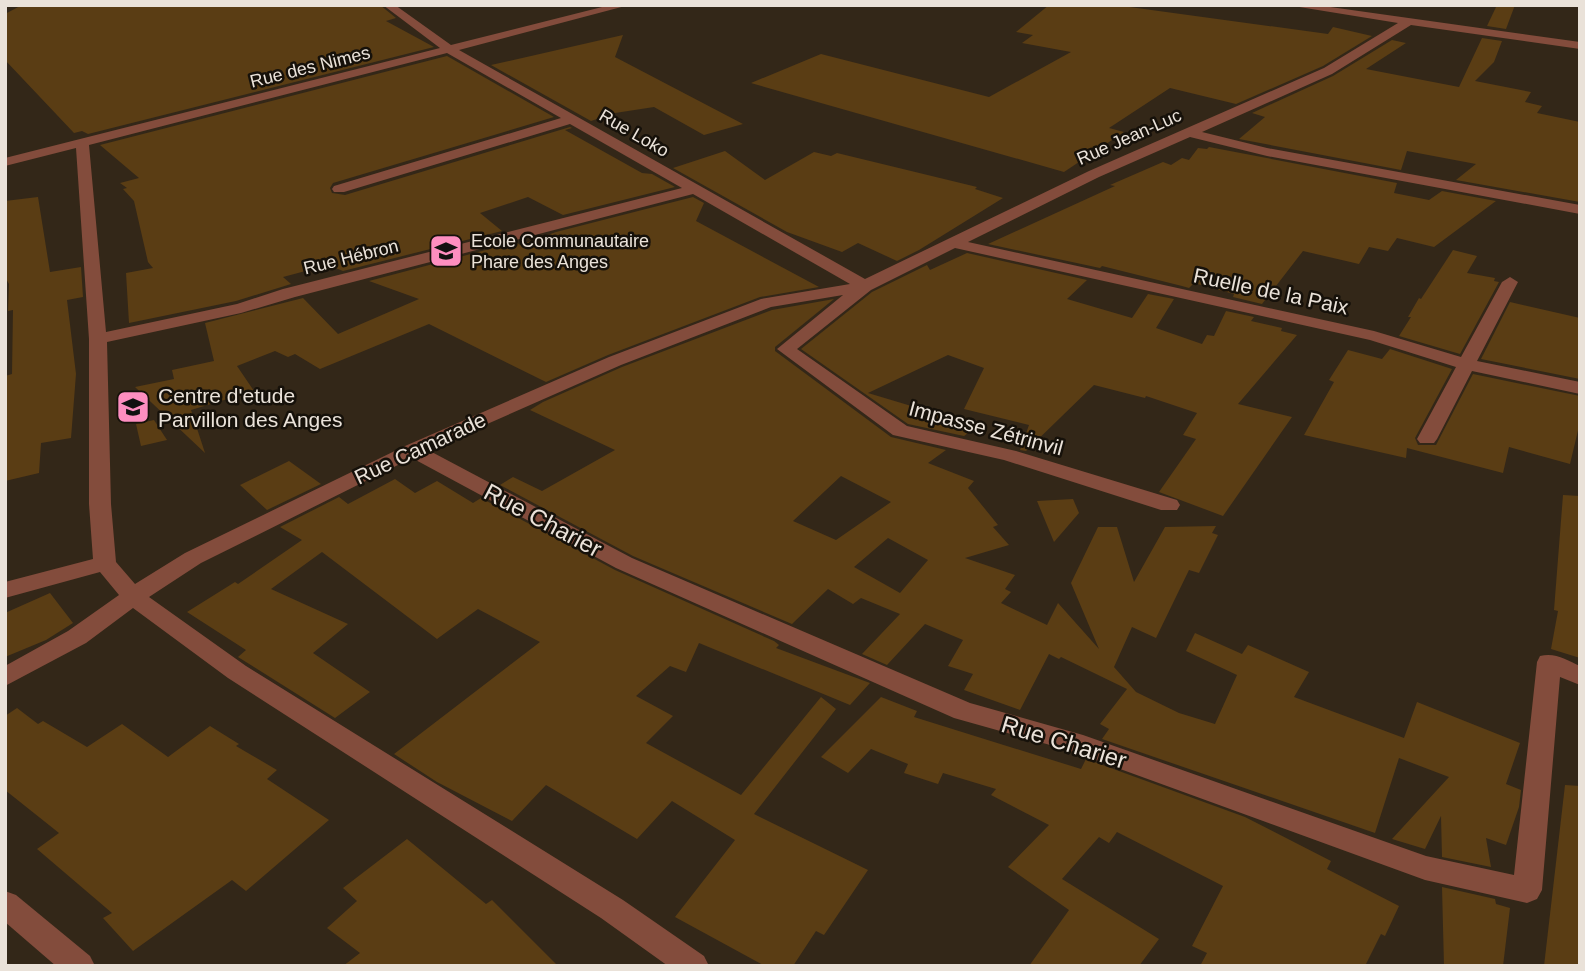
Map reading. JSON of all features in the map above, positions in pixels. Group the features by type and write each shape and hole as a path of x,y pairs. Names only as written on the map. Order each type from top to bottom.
{"street":[{"name":"Rue Loko","path":"388,5 450,50 865,286"},
{"name":"Rue des Nimes","path":"5,162 624,5"},
{"path":"1292,5 1580,46"},
{"name":"Rue Jean-Luc","path":"865,286 1187,132 1328,71 1408,22"},
{"path":"339,190 572,119"},
{"path":"1187,132 1267,152 1580,210"},
{"path":"82,142 98,339 100,505 105,563 133,597 237,672 612,909 693,966"},
{"name":"Rue Hébron","path":"98,339 241,308 289,293 695,190"},
{"name":"Ruelle de la Paix","path":"952,243 1374,336 1465,364 1580,388"},
{"path":"1427,439 1510,282"},
{"name":"Rue Camarade","path":"5,677 77,637 193,558 412,450 615,361 767,303 865,286"},
{"name":"Impasse Zétrinvil","path":"865,286 786,349 900,431 1009,455 1170,505"},
{"name":"Rue Charier","path":"412,450 625,563 963,711 1074,742 1425,868 1527,890 1549,662 1580,676"},
{"path":"5,590 105,563"},
{"path":"5,904 79,966"}],"building":[{"path":"22,5 380,5 396,18 386,21 434,47 88,134 82,131 74,133 5,60 5,14"},
{"path":"1049,5 1115,5 1328,34 1333,27 1372,36 1323,66 1236,104 1170,88 1109,128 1124,132 1064,172 751,83 821,54 989,97 1071,52 1022,43 1033,35 1016,32"},
{"path":"1497,5 1515,5 1506,29 1487,26"},
{"path":"623,35 615,57 743,124 704,135 654,107 615,113 591,121 491,65"},
{"path":"1482,38 1502,41 1494,62 1475,81 1531,92 1525,102 1542,106 1537,113 1580,122 1580,202 1456,180 1476,164 1407,151 1401,170 1239,139 1265,117 1252,113 1333,76 1392,40 1406,43 1366,69 1459,87"},
{"path":"447,56 554,117 333,183 330,188 332,193 345,195 570,127 572,128 565,130 642,173 652,174 675,187 563,215 528,197 480,213 502,231 343,271 328,265 283,277 291,284 236,301 129,323 126,273 153,268 148,262 134,201 123,189 127,188 120,183 139,178 100,145"},
{"path":"1209,147 1397,183 1394,193 1429,200 1442,191 1496,201 1434,247 1397,238 1388,251 1369,247 1359,264 1303,251 1262,304 1194,283 1189,288 1102,266 1100,268 988,244 1115,186 1110,185 1163,162 1171,165 1182,158 1189,160 1198,148"},
{"path":"725,151 765,180 814,152 831,156 837,153 977,187 975,189 1003,198 897,261 858,243 842,252 787,232 673,168"},
{"path":"38,197 50,272 81,267 83,297 67,300 76,374 71,438 41,443 39,473 5,481 5,376 12,374 13,310 8,311 9,284 5,277 5,201"},
{"path":"693,197 704,203 696,221 819,287 760,297 608,355 546,382 429,324 320,369 295,354 288,357 275,351 237,366 254,391 191,410 205,453 135,387 174,379 172,370 214,361 205,323 303,298 338,334 419,299 369,281 516,242 520,245 556,232"},
{"path":"1453,250 1477,256 1467,273 1495,278 1494,281 1499,282 1460,354 1399,336 1419,298 1421,299"},
{"path":"967,253 1087,280 1067,299 1132,318 1148,294 1174,299 1156,328 1202,344 1207,335 1214,336 1226,311 1254,317 1251,321 1282,328 1281,331 1297,335 1238,404 1292,417 1223,516 1159,492 1196,439 1183,435 1197,413 1146,396 1145,398 1094,385 1026,451 1020,450 1029,425 964,409 984,368 948,355 868,393 978,426 964,436 908,424 801,349 872,292 927,265 930,270"},
{"path":"834,299 775,347 775,351 891,437 946,450 928,463 974,481 968,488 998,525 993,527 1009,545 965,558 1015,575 1005,589 1011,592 1001,603 1047,625 1058,603 1099,649 1071,583 1098,527 1117,527 1134,582 1165,527 1216,526 1212,533 1218,535 1199,573 1189,570 1156,638 1132,627 1114,667 1136,692 1179,713 1215,724 1237,675 1186,651 1195,633 1242,654 1248,645 1309,672 1294,697 1404,738 1417,702 1520,743 1506,784 1521,790 1519,807 1506,845 1486,838 1491,867 1442,857 1441,816 1425,849 1392,839 1449,777 1399,758 1375,833 1102,739 1109,729 1100,724 1127,689 1061,657 1059,659 1049,654 1020,710 964,690 973,674 948,666 963,640 925,624 887,665 862,654 900,614 861,598 853,604 828,589 792,624 633,556 500,485 513,477 542,491 615,450 530,410 622,367 772,310","holes":["841,476 891,502 836,540 793,521","888,538 928,560 900,593 854,567"]},
{"path":"1510,302 1580,318 1580,379 1481,359"},
{"path":"1390,349 1452,369 1415,438 1418,445 1436,445 1473,374 1580,396 1580,422 1570,464 1509,447 1503,473 1407,448 1406,458 1304,435 1334,382 1329,380 1348,350 1382,359"},
{"path":"154,420 167,440 141,446 136,424"},
{"path":"289,461 321,484 267,510 240,485"},
{"path":"395,479 415,493 437,481 473,503 481,498 615,570 774,641 779,645 776,648 870,683 850,705 699,643 686,672 670,666 636,696 673,716 646,743 741,795 821,697 836,709 754,814 868,870 824,935 816,931 793,966 765,966 675,917 735,840 672,801 637,839 546,785 512,821 437,782 394,754 540,642 478,609 437,639 322,552 271,589 348,624 313,653 370,692 335,718 238,657 246,650 187,612 235,582 238,584 302,540 280,527 339,497 348,504"},
{"path":"1563,495 1580,496 1580,658 1551,649 1558,611 1554,610"},
{"path":"1073,499 1079,513 1054,542 1037,501"},
{"path":"50,593 73,623 46,640 5,657 5,613"},
{"path":"881,697 917,711 914,717 1081,769 1086,759 1245,817 1331,861 1327,869 1399,906 1385,936 1381,934 1365,966 1200,966 1207,953 1192,946 1223,886 1117,832 1109,843 1099,837 1062,879 1159,939 1139,966 1029,966 1069,910 1008,867 1049,825 991,795 996,789 943,773 938,784 904,773 908,764 871,749 848,773 821,757"},
{"path":"17,708 38,724 43,721 87,747 122,724 168,757 210,726 239,744 236,746 277,770 267,779 329,820 246,891 232,880 133,951 103,918 112,913 37,849 59,833 5,790 5,716"},
{"path":"1565,785 1580,786 1580,966 1544,966"},
{"path":"407,839 486,904 492,900 558,966 343,966 360,953 327,928 357,901 343,888"},
{"path":"1442,887 1495,899 1496,904 1510,908 1503,966 1444,966"}],"place":[{"name":"Ecole Communautaire Phare des Anges","path":"446,251"},
{"name":"Centre d'etude Parvillon des Anges","path":"133,407"}]}
